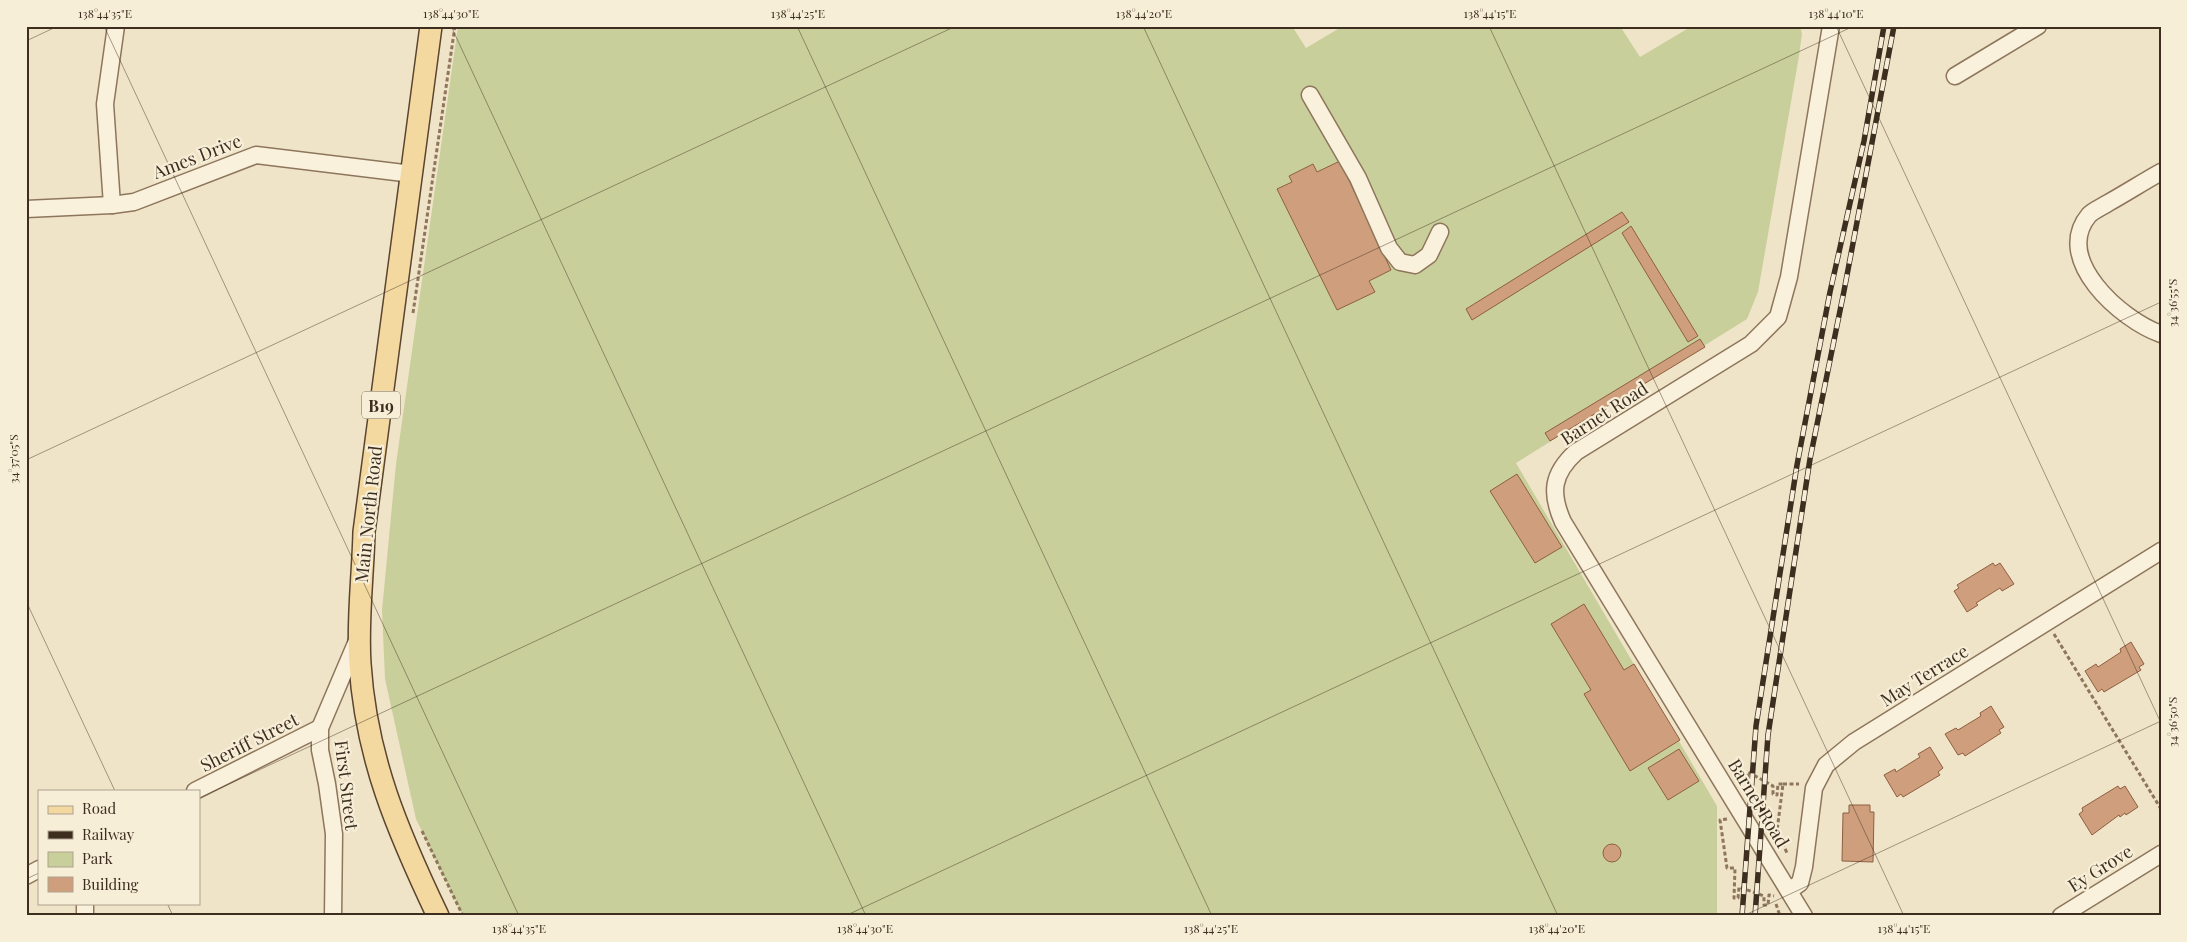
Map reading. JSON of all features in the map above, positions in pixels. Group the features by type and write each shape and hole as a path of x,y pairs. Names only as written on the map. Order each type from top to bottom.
{"main road":[{"name":"Main North Road","path":"431,26 364,532 359,604 359,637 365,714 378,774 396,824 438,916"},
{"name":"Main North Road","path":"426,72 434,26"}],"street":[{"path":"112,205 105,104 116,26"},
{"name":"Barnet Road","path":"1804,916 1563,522 1556,502 1555,486 1560,471 1576,452 1751,344 1778,317 1788,277 1831,26"},
{"path":"1956,76 2038,26"},
{"path":"1310,95 1358,178 1390,248 1400,262 1415,265 1429,255 1440,232"},
{"name":"Ames Drive","path":"26,209 112,205 134,202 256,155 412,174"},
{"path":"2161,172 2090,214 2079,232 2079,253 2087,272 2110,303 2150,330 2161,334"},
{"name":"May Terrace","path":"1789,891 1800,883 1804,867 1814,788 1826,765 1854,742 2161,551"},
{"name":"First Street","path":"333,916 334,834 320,750 320,728 359,637"},
{"name":"Sheriff Street","path":"197,790 320,728"},
{"name":"Ey Grove","path":"2061,916 2161,854"},
{"path":"26,876 38,870"}],"path":[{"path":"413,314 455,26"},
{"path":"2047,622 2161,809"},
{"path":"1780,916 1774,896 1769,895 1768,905 1764,905 1764,896 1739,887 1738,898 1734,898 1735,868 1727,868 1720,820 1743,816 1748,772 1773,786 1773,794 1777,795 1778,784 1797,783 1805,785"},
{"path":"1783,784 1777,831 1787,853"},
{"path":"419,824 463,916"}],"green space":[{"path":"458,26 1292,26 1306,48 1343,26 1620,26 1640,57 1692,26 1800,26 1802,34 1799,56 1758,292 1747,319 1516,463 1717,806 1717,916 463,916 416,819 385,679 382,610 396,464"}],"building":[{"path":"1340,161 1391,270 1369,281 1375,292 1337,310 1277,189 1292,182 1289,176 1313,164 1317,172"},
{"path":"1622,212 1629,222 1472,320 1466,309"},
{"path":"1631,226 1698,336 1688,342 1622,233"},
{"path":"1700,339 1705,347 1550,441 1545,433"},
{"path":"1517,474 1562,547 1535,563 1490,491"},
{"path":"1993,563 1995,566 2000,563 2014,584 2002,591 2000,588 1976,603 1978,605 1967,612 1954,591 1959,588 1957,585"},
{"path":"1584,604 1624,670 1634,664 1680,740 1630,771 1584,694 1591,690 1551,624"},
{"path":"2131,642 2144,664 2139,667 2141,670 2104,692 2102,689 2098,692 2085,671 2096,664 2098,667 2121,652 2120,649"},
{"path":"1991,706 2004,727 1999,730 2001,733 1965,756 1963,753 1958,755 1945,734 1956,728 1958,730 1981,716 1980,713"},
{"path":"1930,747 1943,768 1938,772 1940,775 1903,797 1901,794 1897,797 1884,775 1895,769 1896,772 1920,757 1918,754"},
{"path":"1679,749 1699,781 1668,800 1648,768"},
{"path":"2118,786 2120,789 2125,786 2138,807 2126,815 2125,813 2120,817 2119,815 2092,835 2079,814 2083,811 2082,808"},
{"path":"1849,805 1870,805 1870,812 1874,812 1873,862 1842,861 1843,813 1849,813"},
{"path":"1608,844 1616,844 1621,849 1619,860 1608,862 1603,857 1603,849"}],"railway":[{"path":"1742,916 1756,726 1797,465 1830,292 1864,141 1884,26"},
{"path":"1755,916 1768,735 1810,459 1894,26"}]}
